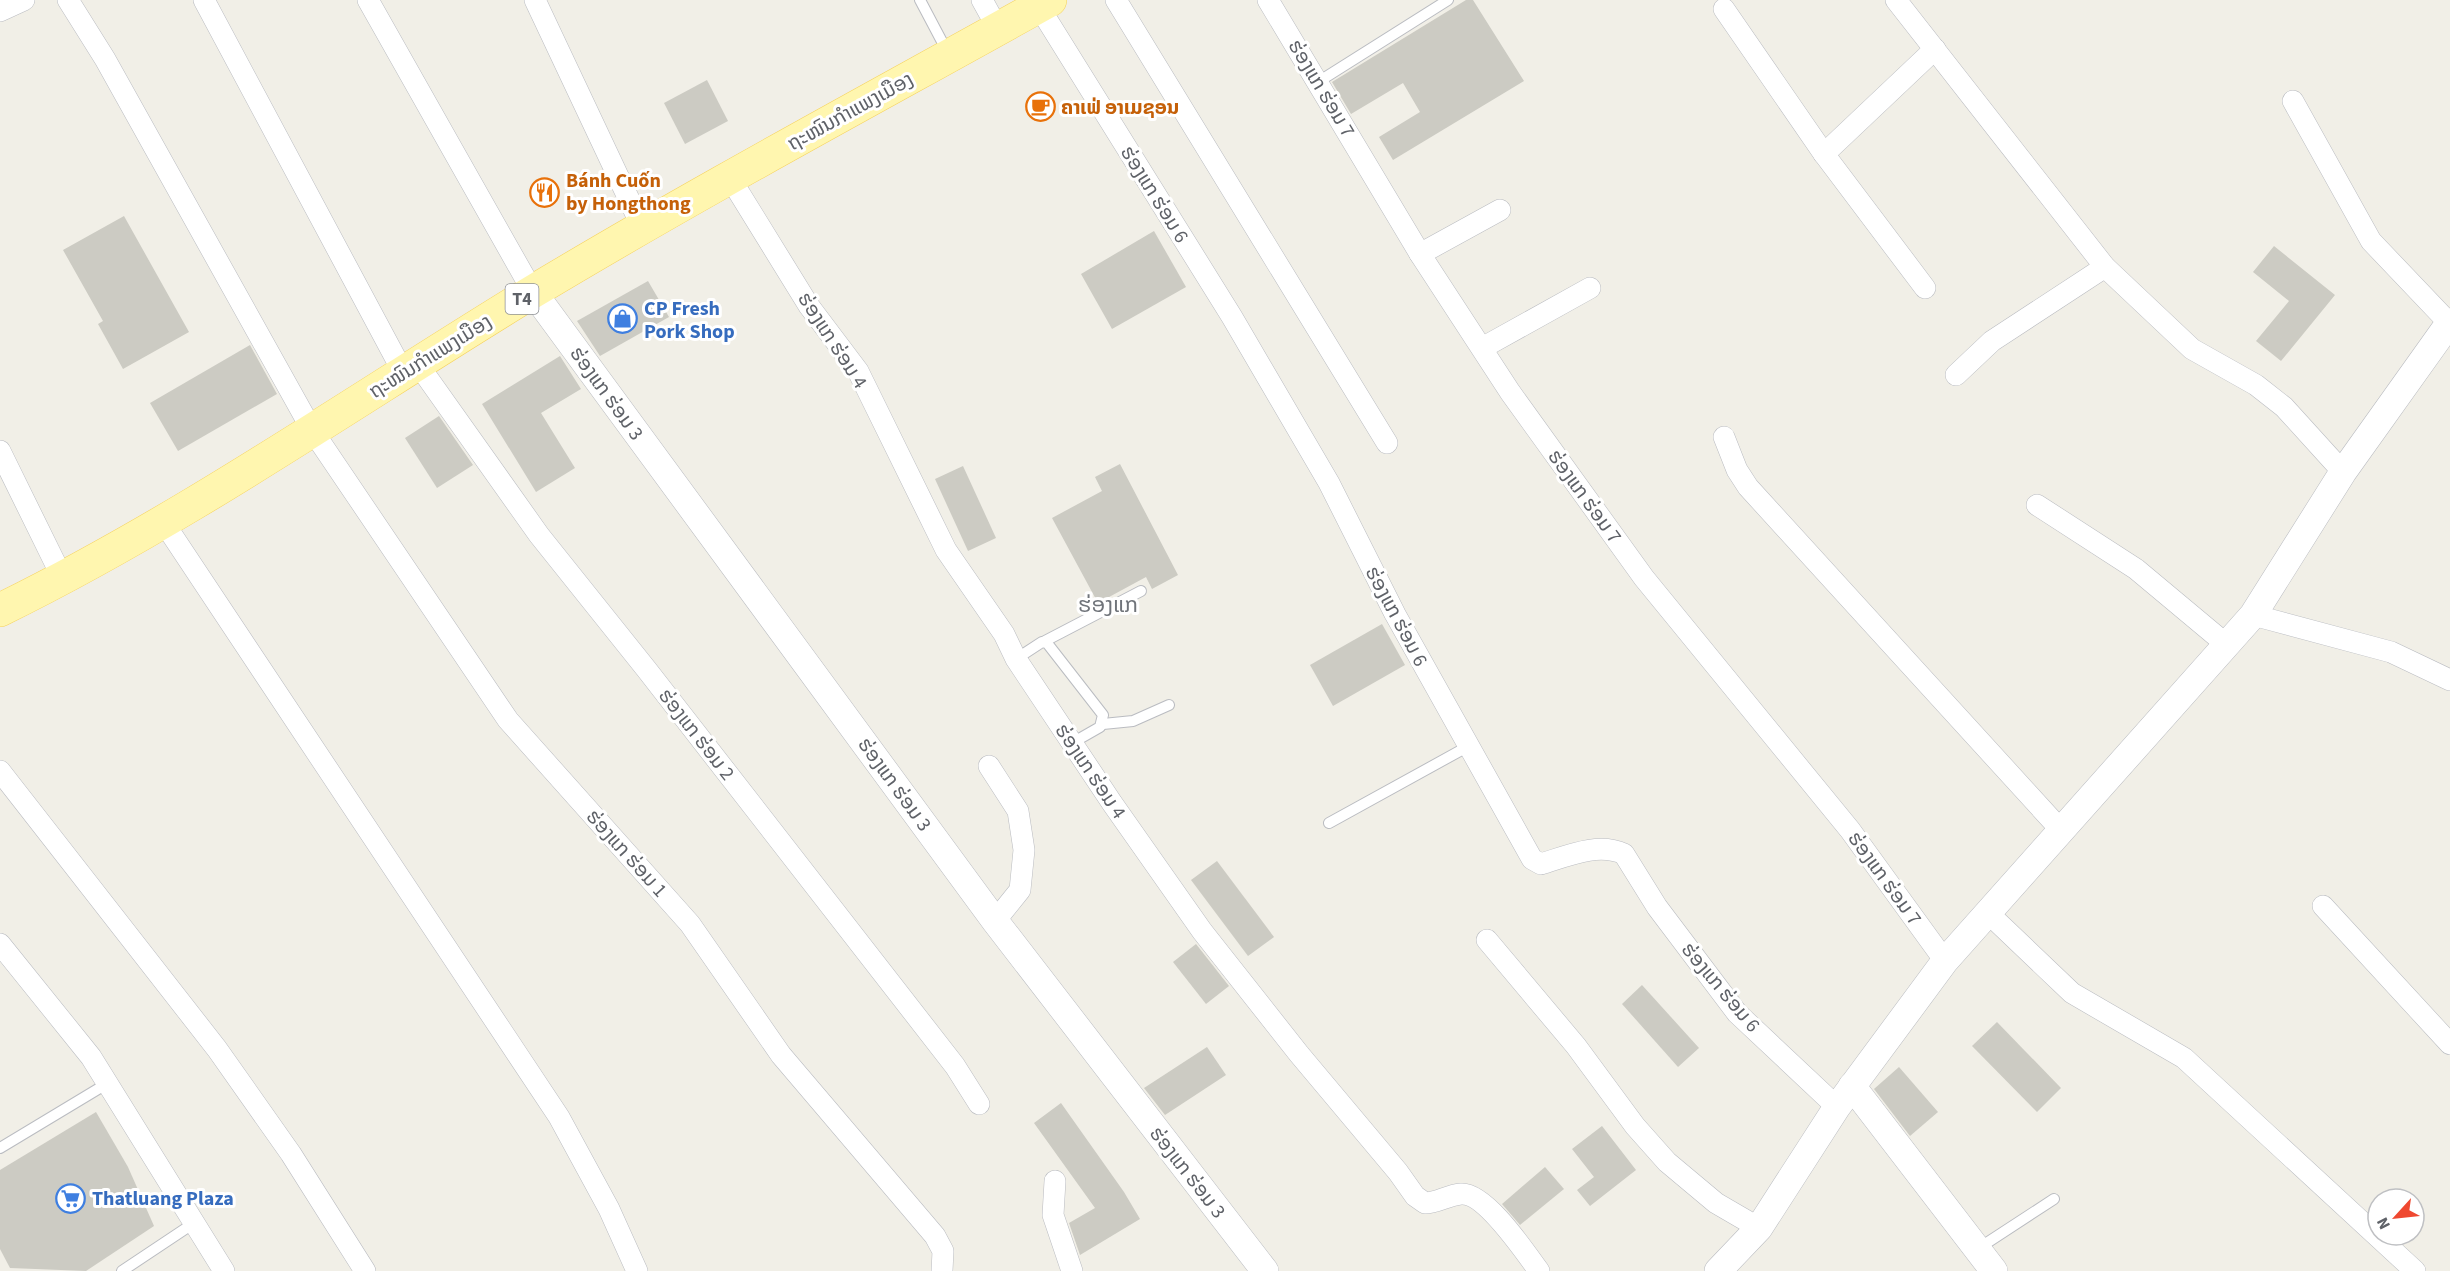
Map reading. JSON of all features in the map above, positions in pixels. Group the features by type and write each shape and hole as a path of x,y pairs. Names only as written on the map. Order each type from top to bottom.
{"main road":[{"name":"ຖະໜົນກຳແພງເມືອງ","path":"0,610 63,579 164,523 410,367 642,227 1044,3"}],"street":[{"path":"0,11 24,0"},
{"name":"ຮ່ອງແກ ຮ່ອມ 1","path":"68,0 105,59 312,430 508,720 690,924 781,1054 935,1236 943,1251 942,1271"},
{"name":"ຮ່ອງແກ ຮ່ອມ 2","path":"204,0 410,367 955,1066 979,1104"},
{"path":"368,0 533,292"},
{"path":"535,0 642,227"},
{"path":"982,0 998,29"},
{"path":"1116,0 1387,443"},
{"name":"ຮ່ອງແກ ຮ່ອມ 7","path":"1268,0 1420,254 1482,348 1644,578 1850,830 1945,960"},
{"path":"1896,0 2105,267 2192,349 2256,385 2284,407 2343,472"},
{"name":"ຮ່ອງແກ ຮ່ອມ 6","path":"1044,3 1329,483 1467,747 1532,859 1541,864 1583,851 1604,849 1624,854 1656,907 1737,1013 1844,1096"},
{"path":"1724,9 1824,154 1925,288"},
{"path":"1824,154 1935,49"},
{"path":"1718,1271 1758,1228 1844,1096 1945,960 2253,615 2343,472 2450,323 2371,241 2293,101"},
{"name":"ຮ່ອງແກ ຮ່ອມ 4","path":"730,178 809,306 858,371 946,550 1004,634 1016,659 1072,743 1202,931 1415,1196 1425,1203 1460,1194 1479,1200 1519,1243 1539,1271"},
{"path":"1420,254 1500,210"},
{"path":"1956,375 1992,341 2105,267"},
{"path":"1482,348 1590,288"},
{"name":"ຮ່ອງແກ ຮ່ອມ 3","path":"533,292 995,921 1265,1271"},
{"path":"1724,437 1737,470 1748,487 2060,829"},
{"path":"0,451 63,579"},
{"path":"2037,506 2136,569 2227,645"},
{"path":"164,523 559,1117 609,1209 637,1271"},
{"path":"2253,615 2391,652 2450,680"},
{"path":"989,766 1018,811 1024,850 1020,890 995,921"},
{"path":"0,771 217,1049 291,1154 365,1271"},
{"path":"2323,906 2450,1044"},
{"path":"1987,912 2072,993 2184,1058 2415,1271"},
{"path":"1487,940 1576,1046 1635,1126 1667,1162 1716,1203 1758,1228"},
{"path":"0,944 91,1057 224,1271"},
{"path":"1844,1096 1979,1248 1994,1271"},
{"path":"1054,1181 1053,1215 1072,1271"}],"lane":[{"path":"920,0 950,56"},
{"path":"1318,82 1448,0"},
{"path":"1016,659 1044,641 1141,591"},
{"path":"1044,641 1103,715 1103,723"},
{"path":"1072,743 1103,723 1133,721 1169,705"},
{"path":"1329,824 1467,747"},
{"path":"0,1148 108,1083"},
{"path":"1979,1248 2054,1199"},
{"path":"122,1271 194,1223"}],"building":[{"path":"1466,0 1473,0 1524,81 1393,160 1379,137 1420,112 1403,83 1351,114 1332,82"},
{"path":"707,80 728,121 685,144 664,103"},
{"path":"124,216 189,332 123,369 98,324 103,321 63,250"},
{"path":"1154,231 1186,287 1112,329 1081,274"},
{"path":"2274,246 2335,295 2281,361 2256,341 2289,301 2253,272"},
{"name":"CP Fresh Pork Shop","path":"648,281 669,317 600,356 577,321"},
{"path":"250,345 277,394 178,451 150,403"},
{"path":"560,356 581,389 541,413 575,468 536,492 482,404"},
{"path":"439,416 473,465 437,488 405,438"},
{"path":"1120,464 1178,575 1152,589 1146,577 1098,603 1052,518 1102,491 1095,477"},
{"path":"963,466 996,538 968,551 935,479"},
{"path":"1382,624 1405,665 1333,706 1310,665"},
{"path":"1217,861 1274,937 1248,956 1191,880"},
{"path":"1196,944 1229,986 1206,1004 1173,962"},
{"path":"1642,985 1699,1048 1678,1067 1622,1004"},
{"path":"1997,1022 2061,1088 2037,1112 1972,1046"},
{"path":"1207,1047 1226,1075 1165,1115 1144,1088"},
{"path":"1899,1067 1938,1112 1910,1136 1874,1089"},
{"path":"1061,1103 1124,1192 1140,1219 1080,1255 1069,1223 1095,1208 1034,1123"},
{"name":"Thatluang Plaza","path":"96,1112 128,1167 154,1226 86,1271 10,1268 0,1249 0,1170"},
{"path":"1602,1126 1636,1170 1590,1206 1577,1190 1594,1177 1572,1149"},
{"path":"1545,1167 1564,1189 1520,1225 1502,1204"}],"place":[{"name":"ຄາເຟ່ ອາເມຊອນ","path":"1040,107"},
{"name":"Bánh Cuốn by Hongthong","path":"545,192"},
{"name":"CP Fresh Pork Shop","path":"623,319"},
{"name":"Thatluang Plaza","path":"71,1198"}],"district":[{"name":"ຮ່ອງແກ","path":"1108,604"}]}
